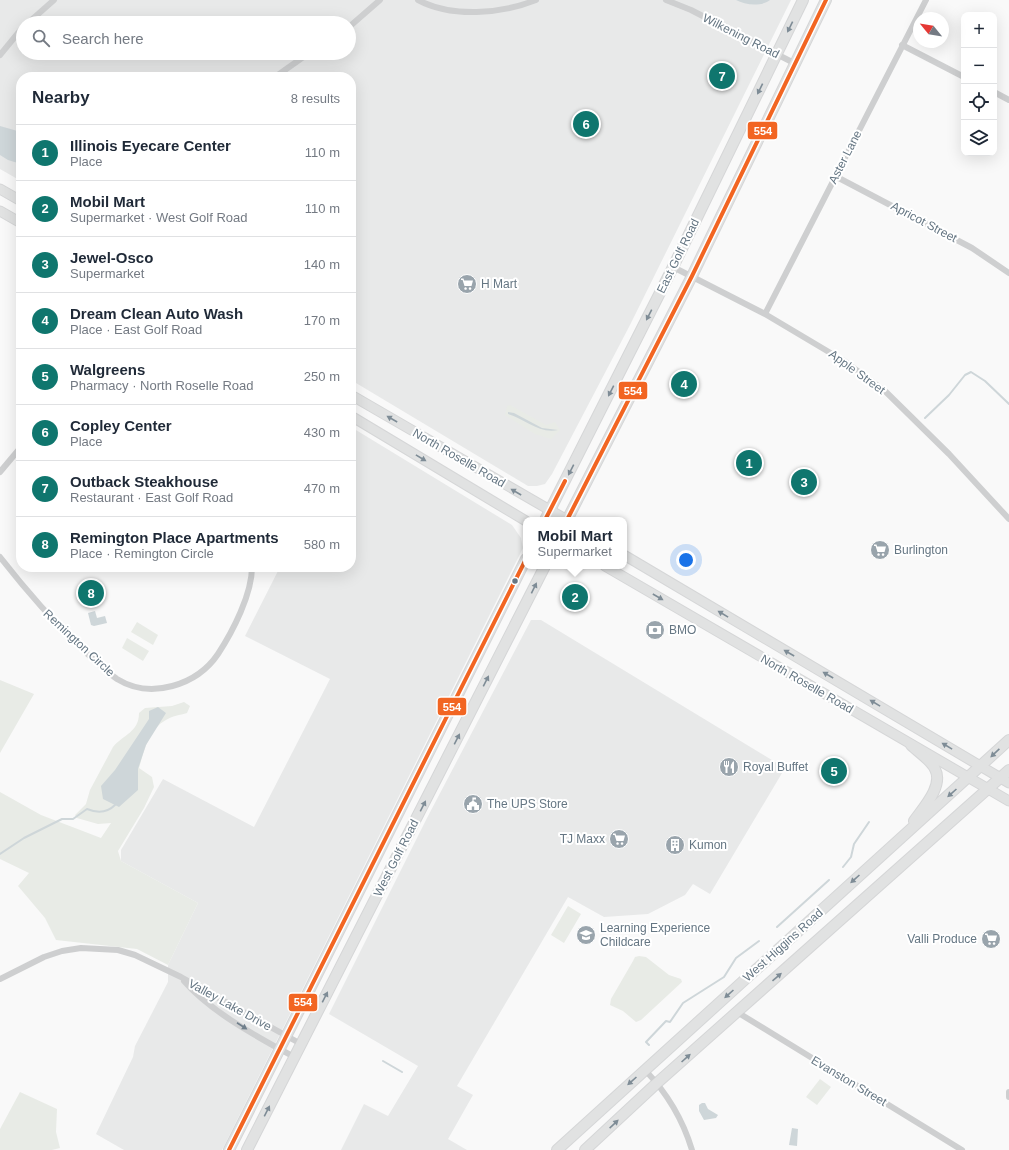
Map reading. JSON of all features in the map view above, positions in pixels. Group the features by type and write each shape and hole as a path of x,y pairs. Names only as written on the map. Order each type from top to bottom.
{"main road":[{"name":"East Golf Road","path":"548,515 673,267 803,0"},
{"name":"East Golf Road","path":"569,517 692,276 794,62 826,0"},
{"path":"0,189 16,198"},
{"path":"0,211 16,220"},
{"name":"North Roselle Road","path":"356,398 548,515"},
{"name":"North Roselle Road","path":"356,419 523,519"},
{"name":"North Roselle Road","path":"627,557 1005,781"},
{"name":"West Golf Road","path":"229,1150 523,565"},
{"name":"West Golf Road","path":"247,1150 543,569"},
{"name":"North Roselle Road","path":"610,569 1009,801"},
{"name":"West Higgins Road","path":"557,1150 1009,740"},
{"path":"904,835 930,797 937,783 938,775 935,767 911,745"},
{"name":"West Higgins Road","path":"585,1150 737,1012 989,789 1005,781 1009,770"}],"street":[{"path":"36,16 54,0"},
{"path":"356,20 380,0"},
{"path":"418,0 446,10 469,12 527,4 536,0"},
{"name":"Wilkening Road","path":"666,0 691,10 794,62"},
{"name":"Aster Lane","path":"766,314 926,0"},
{"path":"0,55 16,36"},
{"path":"902,45 961,75"},
{"path":"282,72 299,60"},
{"path":"997,94 1009,100"},
{"name":"Apricot Street","path":"835,176 972,248 1009,273"},
{"name":"Apple Street","path":"673,267 766,314 844,361 886,392 949,454 1009,519"},
{"path":"0,472 16,453"},
{"name":"Remington Circle","path":"0,557 47,615 95,661 118,679 133,686 151,689 170,687 189,680 211,665 235,624 250,586 251,572"},
{"name":"Valley Lake Drive","path":"0,979 44,957 62,951 81,948 118,950 134,955 181,977 301,1044"},
{"name":"Valley Lake Drive","path":"181,977 198,997 294,1057"},
{"name":"Evanston Street","path":"737,1012 962,1150"},
{"path":"645,1070 658,1083 686,1129 692,1150"},
{"path":"1009,1092 1009,1097"}],"shaded area":[{"path":"0,0 791,0 630,325 552,474 545,484 537,486 528,486 356,383 356,72 16,72 16,178 0,169"},
{"path":"736,0 770,0 762,4 753,4"},
{"path":"0,126 16,131 16,162 0,155"},
{"path":"510,405 546,425 555,422 560,430 551,439 535,434 505,415 507,406"},
{"path":"508,412 514,413 542,428 558,430 551,431 538,428 508,414"},
{"path":"356,430 512,525 521,538 523,548 222,1150 124,1150 96,1134 133,1057 135,1046 168,982 168,965 198,903 121,861 121,850 163,779 254,827 330,679 245,636 277,572 356,572"},
{"path":"95,611 97,618 105,616 107,623 94,626 91,625 88,613"},
{"path":"531,620 541,620 785,768 710,894 693,884 685,895 648,914 604,917 568,897 457,1086 473,1095 448,1139 467,1150 341,1150 364,1104 388,1116 418,1066 329,1014 427,818"},
{"path":"137,622 158,635 153,645 131,632"},
{"path":"127,638 149,651 143,661 122,648"},
{"path":"0,680 34,694 0,753"},
{"path":"184,702 190,706 187,713 166,720 160,724 155,729 148,741 139,768 152,777 154,787 144,808 118,851 121,861 198,903 168,965 137,949 56,940 45,918 18,886 29,873 0,859 0,792 41,815 101,838 111,823 98,824 77,818 75,815 86,804 90,790 113,747 130,733 136,725 139,713 145,708 172,706"},
{"path":"158,707 166,713 146,745 138,769 138,790 119,807 103,799 101,786 115,770 149,719 149,711"},
{"path":"568,906 581,914 564,943 551,935"},
{"path":"635,957 646,957 669,975 681,979 682,982 641,1020 636,1022 623,1011 610,1005 611,999"},
{"path":"820,1079 831,1087 817,1105 806,1097"},
{"path":"20,1092 57,1109 56,1132 60,1148 52,1150 0,1150 0,1129"},
{"path":"705,1103 708,1109 718,1115 716,1118 704,1120 699,1111 699,1105"},
{"path":"792,1128 798,1129 797,1146 789,1145"}],"waterway":[{"path":"925,418 949,395 965,375 971,372 985,381 1009,404"},
{"path":"0,854 24,838 62,819 73,819 87,809 102,812 109,810 115,805"},
{"path":"843,867 851,857 854,844 869,822"},
{"path":"777,927 829,880"},
{"path":"649,1045 646,1042 666,1021 670,1022 683,1003 724,977 736,958 759,941"},
{"path":"383,1061 402,1072"}],"transit line":[{"name":"554","path":"569,517 692,276 826,0"},
{"name":"554","path":"547,517 565,481"},
{"name":"554","path":"229,1150 523,565"}],"place":[{"name":"Outback Steakhouse","path":"722,76"},
{"name":"Copley Center","path":"586,124"},
{"name":"H Mart","path":"467,284"},
{"name":"Dream Clean Auto Wash","path":"684,384"},
{"name":"Illinois Eyecare Center","path":"749,463"},
{"name":"Jewel-Osco","path":"804,482"},
{"name":"Burlington","path":"880,550"},
{"name":"Remington Place Apartments","path":"91,593"},
{"name":"Mobil Mart","path":"575,597"},
{"name":"BMO","path":"655,630"},
{"name":"Royal Buffet","path":"729,767"},
{"name":"Walgreens","path":"834,771"},
{"name":"The UPS Store","path":"473,804"},
{"name":"TJ Maxx","path":"619,839"},
{"name":"Kumon","path":"675,845"},
{"name":"Learning Experience Childcare","path":"586,935"},
{"name":"Valli Produce","path":"991,939"}]}
